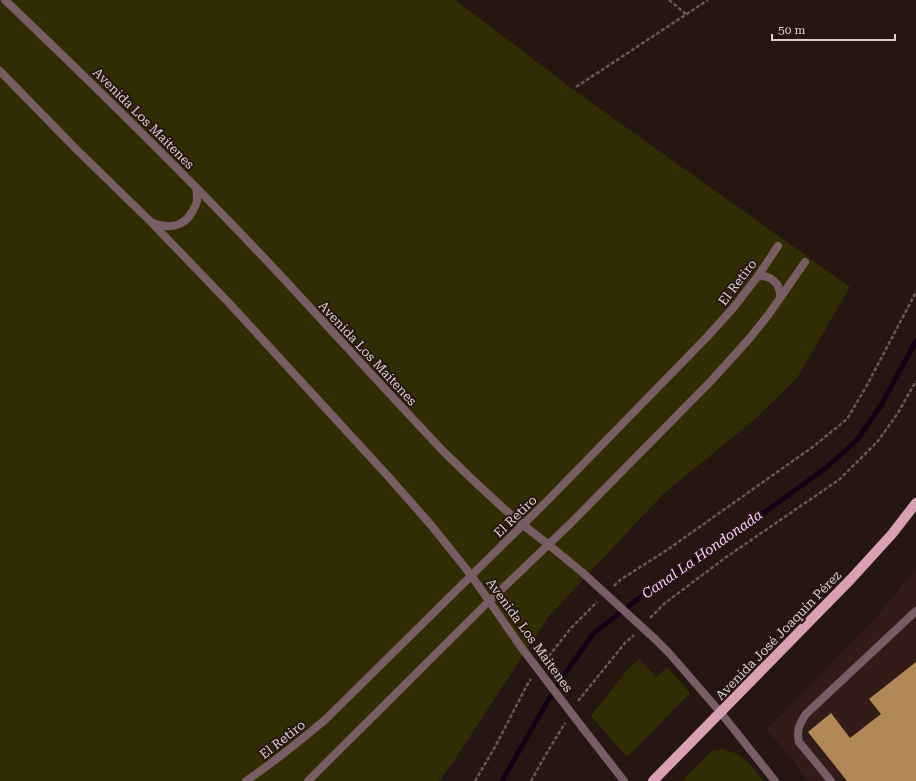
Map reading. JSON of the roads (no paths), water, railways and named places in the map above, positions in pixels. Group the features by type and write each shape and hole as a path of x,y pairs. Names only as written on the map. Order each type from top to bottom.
{"main road":[{"name":"Avenida José Joaquín Pérez","path":"653,781 867,562 892,534 916,503"}],"street":[{"name":"Avenida Los Maitenes","path":"6,0 130,120 268,262 445,453 523,525 583,574 655,639 683,669 776,781"},
{"name":"Avenida Los Maitenes","path":"0,71 76,149 151,222 228,303 386,474 431,525 471,575 521,647 624,781"},
{"path":"151,222 167,227 186,221 197,202 196,188"},
{"name":"El Retiro","path":"246,781 298,743 326,719 523,525 707,337 734,307 758,276 778,246"},
{"path":"308,781 549,545 730,360 749,339 805,262"},
{"path":"758,276 772,279 776,283 780,292 780,297"},
{"path":"831,781 799,742 797,735 801,721 916,612"}],"waterway":[{"name":"Canal La Hondonada","path":"502,781 546,704 594,633 638,599 772,507 827,467 857,440 880,407 916,341"}]}
